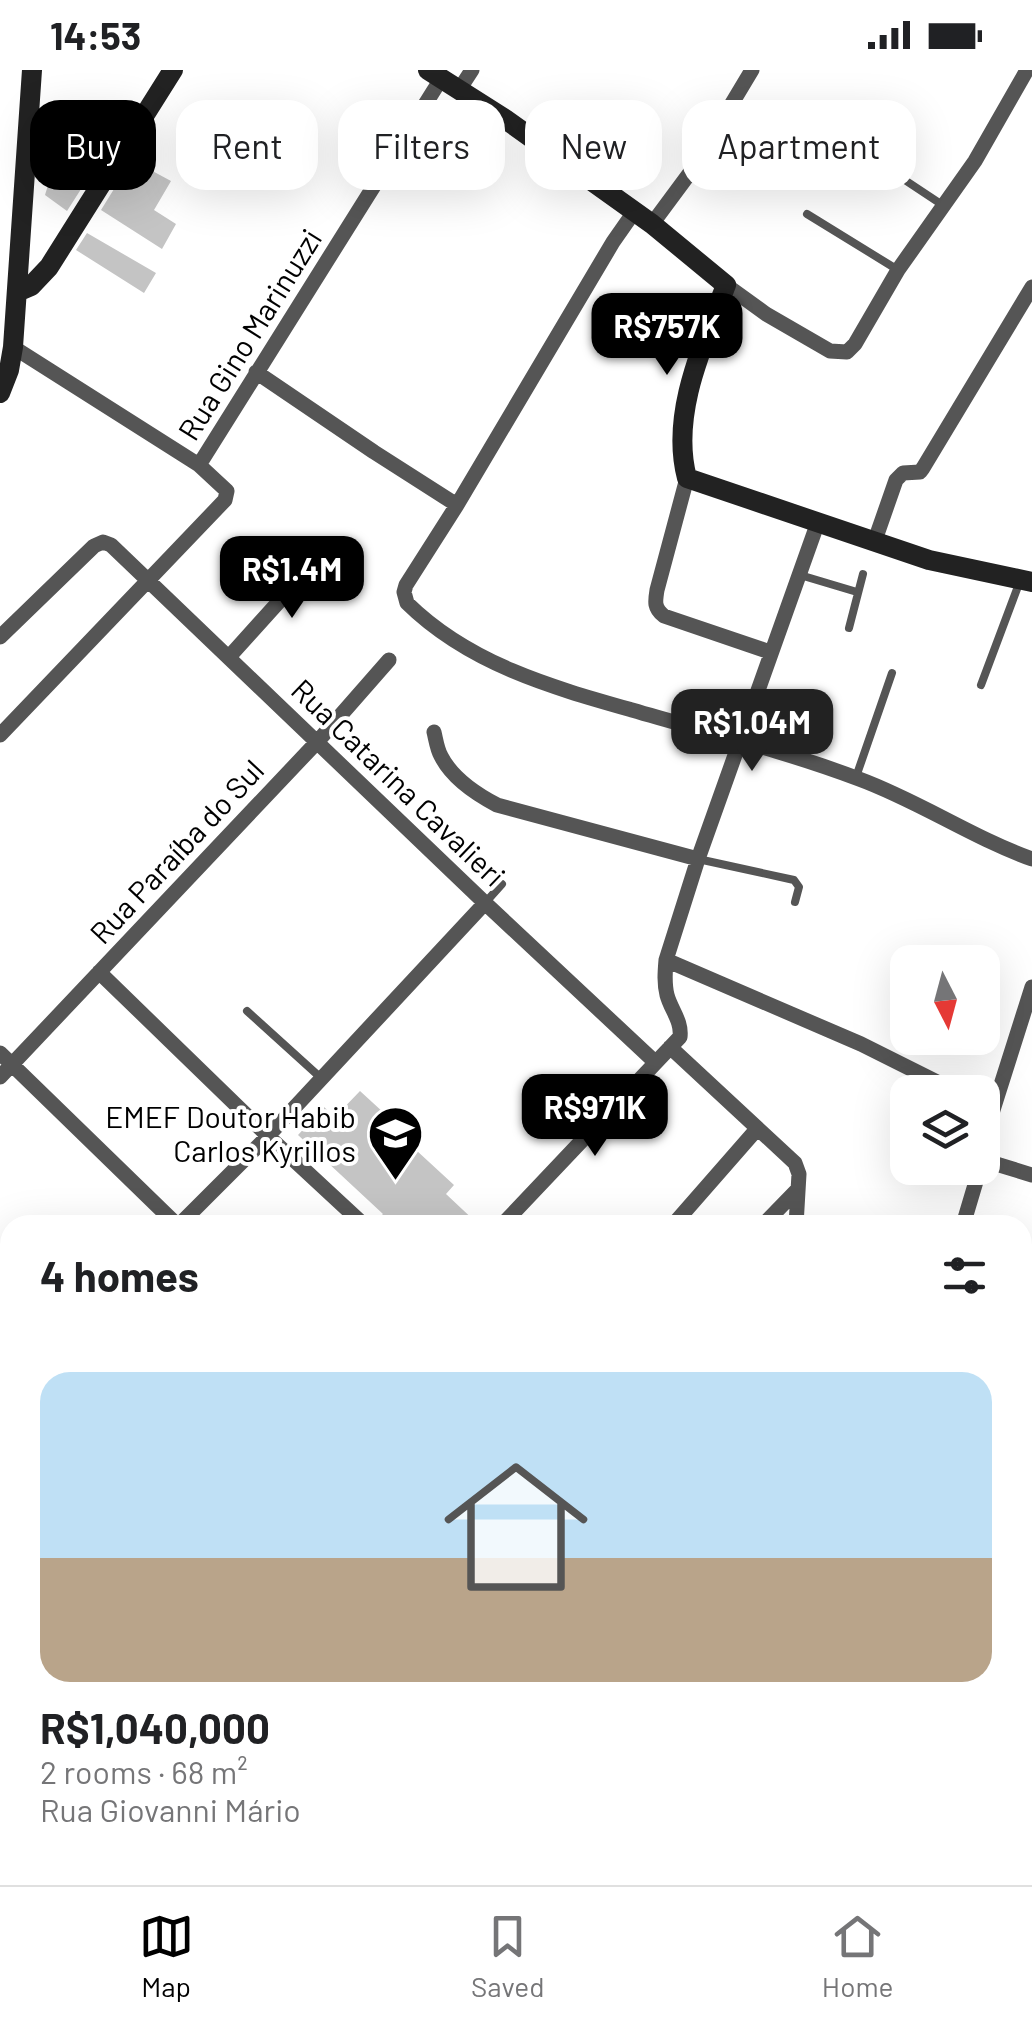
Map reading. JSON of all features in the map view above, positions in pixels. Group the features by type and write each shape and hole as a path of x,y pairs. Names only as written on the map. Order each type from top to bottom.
{"street":[{"path":"0,393 14,346 9,291 32,70"},
{"path":"9,291 31,286 49,267 173,70"},
{"name":"Rua Gino Marinuzzi","path":"198,466 443,80 472,70"},
{"path":"752,70 692,170 613,242 406,584 405,598 411,607 497,666 558,689 856,778 912,800 992,844 1032,858"},
{"path":"443,80 505,119 643,218 726,285 830,352 842,354 855,344 898,270 975,162 1028,70"},
{"path":"726,285 686,402 680,442 686,478 655,602 664,616 770,652"},
{"path":"874,543 896,480 904,473 920,472 923,468 1032,287"},
{"path":"1,733 227,495 225,487 198,466 14,346"},
{"path":"256,372 457,505"},
{"path":"686,478 874,543 956,567 1026,580"},
{"path":"516,1215 680,1037 682,1029 668,1000 666,960 818,522"},
{"name":"Rua Catarina Cavalieri","path":"0,637 94,546 106,542 655,1062"},
{"path":"229,656 321,554"},
{"name":"Rua Paraíba do Sul","path":"0,1078 6,1059 99,972 318,741 389,660"},
{"path":"434,732 440,756 451,770 478,795 497,805 698,859"},
{"path":"188,1215 268,1136 484,903"},
{"path":"666,960 923,1075"},
{"path":"99,972 353,1215"},
{"path":"1000,1075 1032,987"},
{"path":"670,1047 795,1163 797,1215"},
{"path":"6,1059 168,1215"},
{"path":"682,1215 757,1129"},
{"path":"1000,1167 1032,1175"},
{"path":"966,1215 975,1185"},
{"path":"773,1215 798,1189"}],"lane":[{"path":"916,187 944,206"},
{"path":"807,214 898,270"},
{"path":"799,574 858,592"},
{"path":"849,628 863,574"},
{"path":"981,685 1026,580"},
{"path":"856,778 892,673"},
{"path":"698,859 797,882 796,902"},
{"path":"484,903 502,884"},
{"path":"247,1011 321,1078"}],"building":[{"path":"156,173 171,181 154,210 176,224 162,249 101,210 113,190 156,190"},
{"path":"47,190 80,190 67,211 45,195"},
{"path":"87,233 156,273 144,293 76,250"},
{"name":"EMEF Doutor Habib Carlos Kyrillos","path":"360,1091 420,1146 416,1150 454,1185 446,1194 468,1215 382,1215 298,1135 324,1107 335,1117"}],"place":[{"name":"EMEF Doutor Habib Carlos Kyrillos","path":"395,1182"}]}
